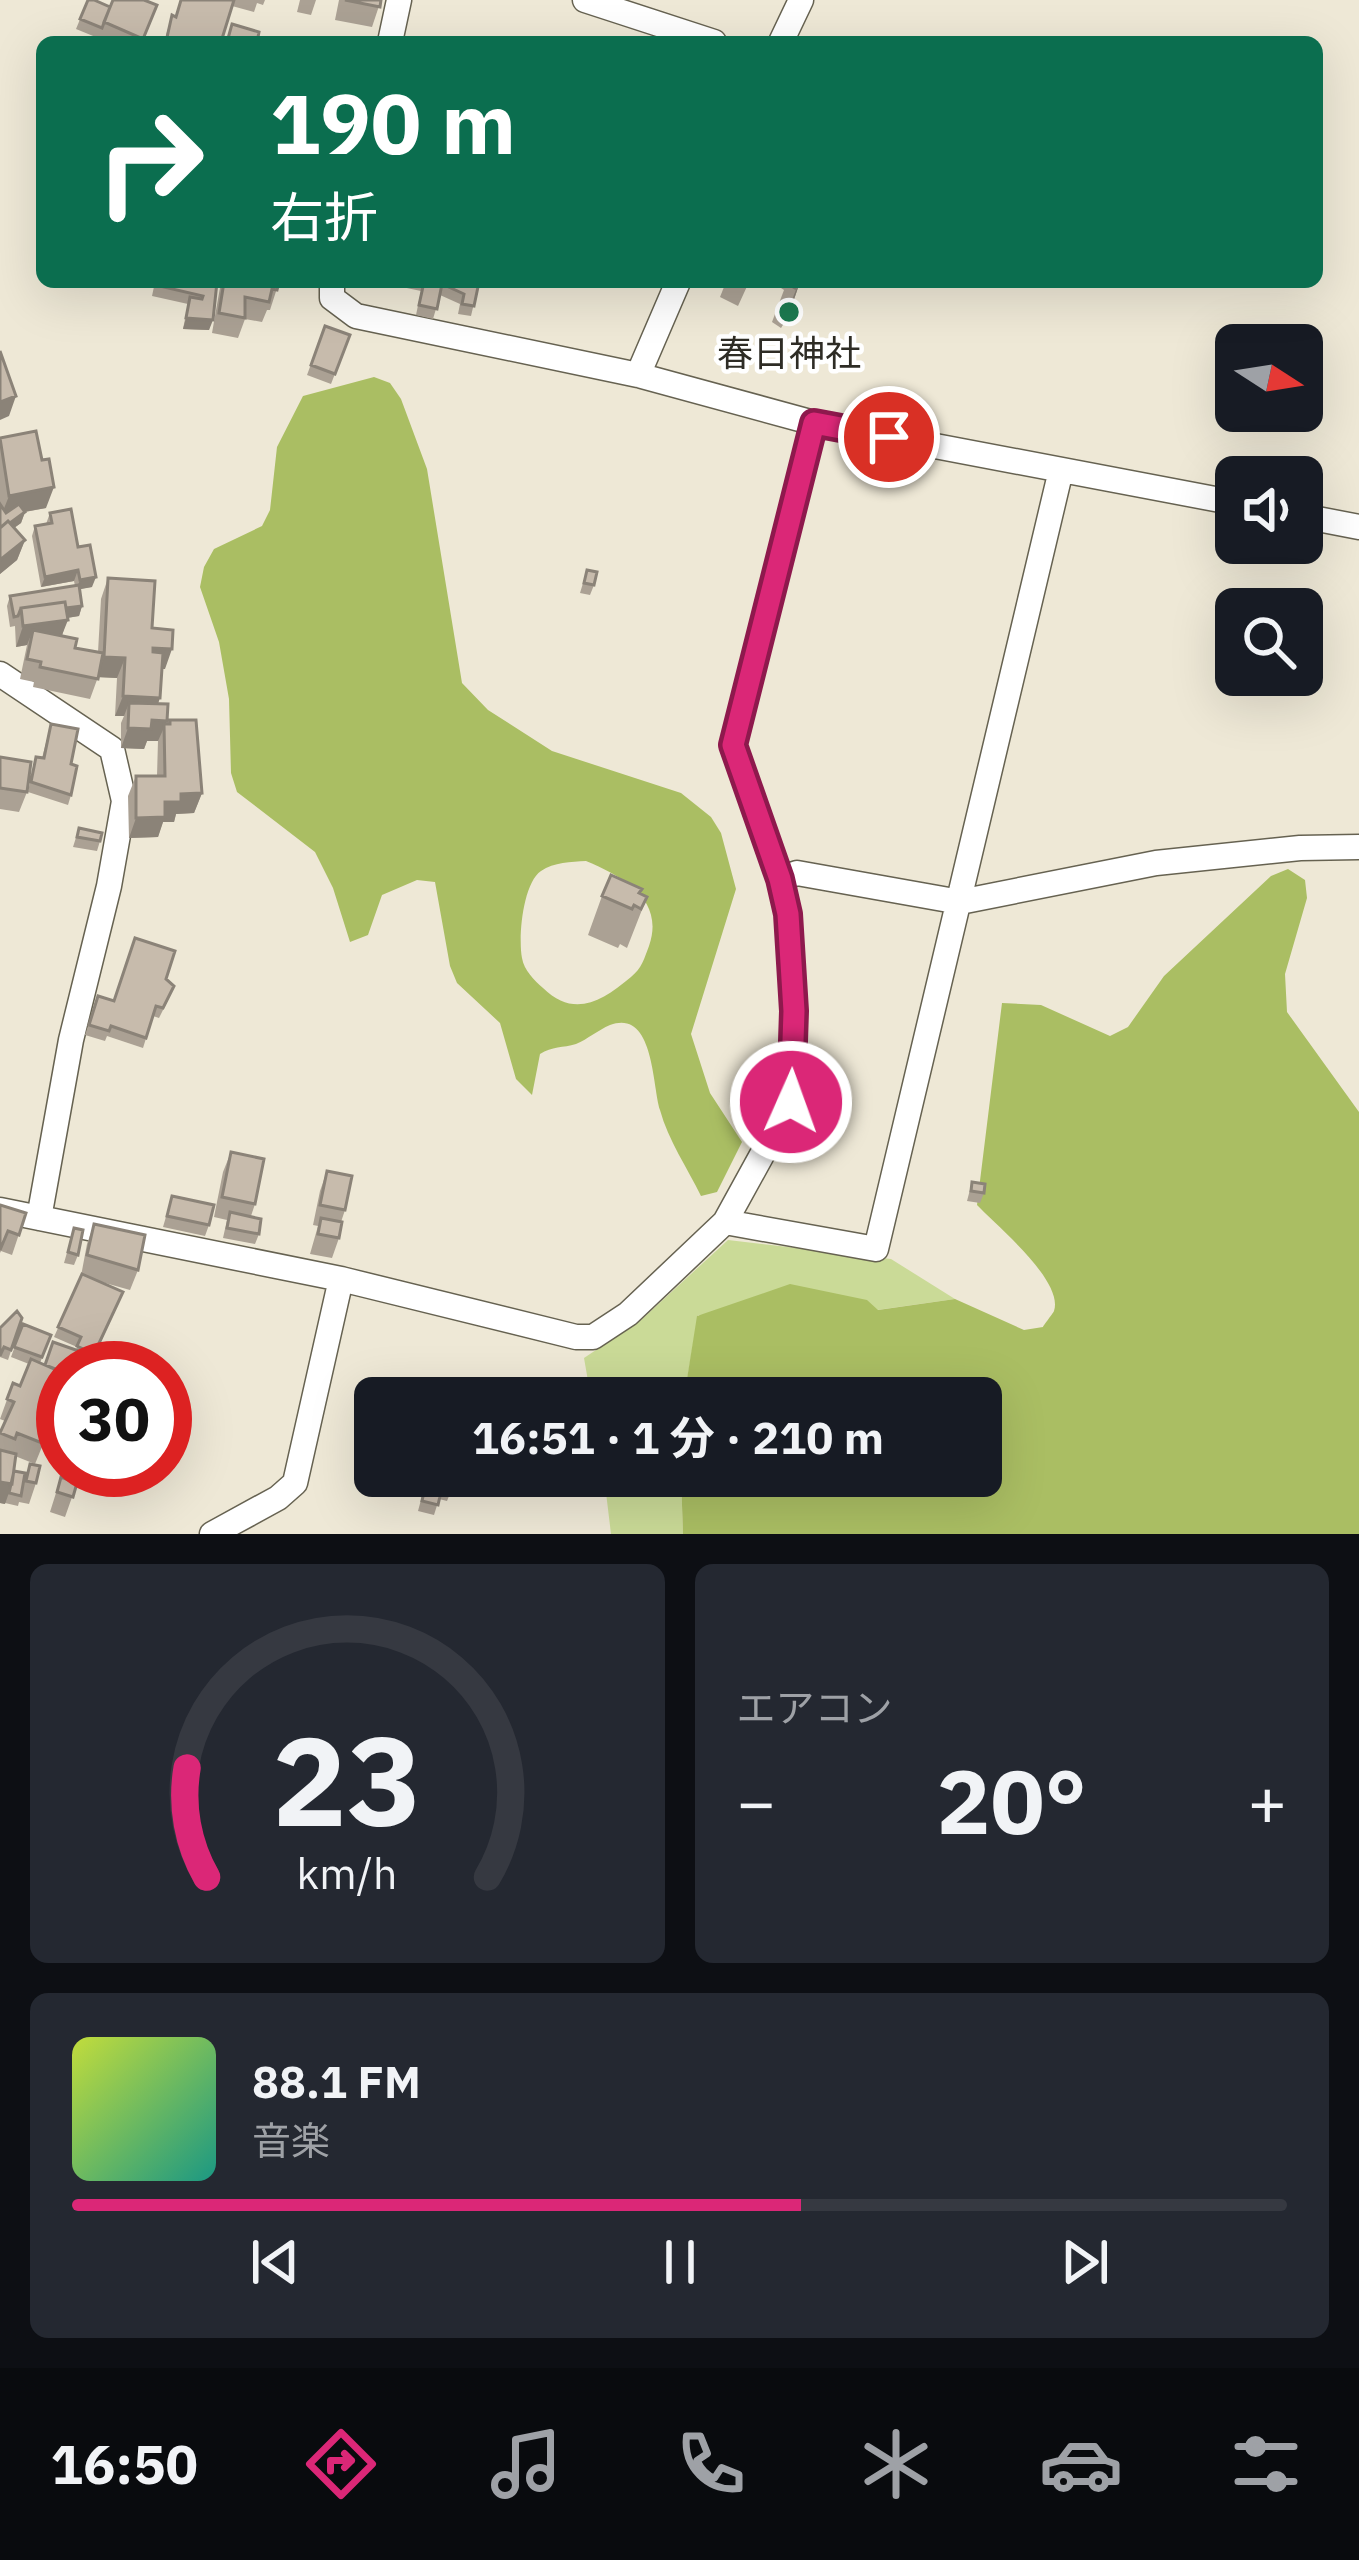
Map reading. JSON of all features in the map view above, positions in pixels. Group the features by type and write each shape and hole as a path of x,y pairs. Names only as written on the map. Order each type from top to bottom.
{"street":[{"path":"391,36 400,0"},
{"path":"585,0 696,36"},
{"path":"785,36 801,0"},
{"path":"332,288 332,298 356,316 638,375 814,423 1215,499"},
{"path":"638,375 675,288"},
{"path":"0,1210 341,1279 576,1337 593,1337 628,1314 725,1222 791,1102 794,1011 788,914 733,745 814,423"},
{"path":"725,1222 875,1250 1060,470"},
{"path":"1323,520 1359,527"},
{"path":"0,674 112,749 124,801 109,886 71,1040 39,1218"},
{"path":"780,879 797,874 960,902 1156,863 1300,848 1359,847"},
{"path":"212,1534 278,1498 295,1483 341,1279"}],"green space":[{"path":"374,377 390,383 401,399 427,469 462,683 488,710 552,751 681,793 711,817 721,833 736,889 691,1034 710,1093 742,1142 717,1192 701,1196 673,1143 660,1110 648,1052 635,1028 624,1023 610,1025 576,1044 540,1054 532,1095 516,1079 500,1023 457,983 435,882 417,880 382,895 368,935 350,942 333,888 315,852 237,792 231,773 229,699 219,642 200,587 214,549 262,526 270,510 277,447 303,396","holes":["586,861 627,883 646,903 652,930 649,946 638,970 609,993 587,1003 566,1002 540,985 523,962 526,898 535,877 551,866"]},
{"path":"1288,869 1305,880 1307,898 1285,974 1287,1012 1359,1112 1359,1534 683,1534 682,1497 1002,1497 1002,1377 687,1377 697,1316 790,1284 867,1300 878,1310 955,1299 1024,1330 1043,1327 1054,1311 1049,1285 1027,1255 977,1205 1002,1003 1041,1005 1110,1036 1128,1027 1164,976 1271,876"},
{"path":"728,1240 891,1259 955,1299 877,1310 698,1315 688,1377 587,1377 584,1358 641,1320"},
{"path":"607,1497 682,1497 683,1534 611,1534"}],"building":[{"path":"88,0 110,7 102,28 80,19"},
{"path":"113,0 157,5 144,36 104,22"},
{"path":"181,0 234,0 223,36 167,36 172,15 176,17"},
{"path":"345,0 381,0 380,7"},
{"path":"232,24 259,32 258,36 229,36"},
{"path":"168,288 216,288 213,320 186,318 190,297 203,296"},
{"path":"223,288 278,288 272,289 269,302 245,297 245,318 219,313"},
{"path":"423,288 441,288 437,309 419,305"},
{"path":"451,288 478,288 474,306 462,304 464,294"},
{"path":"325,326 350,335 335,374 311,365"},
{"path":"0,351 16,396 0,402"},
{"path":"36,431 42,460 49,459 54,487 9,496 0,438"},
{"path":"0,504 6,513 19,504 25,512 0,528"},
{"path":"71,509 78,547 90,545 96,577 80,580 78,570 45,577 35,526 52,523 50,513"},
{"path":"8,521 25,540 0,560 0,528"},
{"path":"587,570 597,572 594,585 584,583"},
{"path":"108,578 155,581 152,628 173,630 172,649 153,648 163,653 160,698 123,696 125,658 104,657"},
{"path":"79,585 82,606 66,608 65,602 21,608 14,617 10,596"},
{"path":"65,602 68,620 23,626 21,608"},
{"path":"33,630 77,639 75,648 103,653 98,679 40,667 41,662 27,659"},
{"path":"129,703 168,704 167,721 152,720 151,729 128,728"},
{"path":"196,720 202,793 181,794 181,802 165,802 165,817 136,818 136,776 165,776 164,724"},
{"path":"51,724 78,729 71,795 31,782 36,757 44,758"},
{"path":"0,757 31,762 27,792 0,788"},
{"path":"79,828 102,833 100,841 77,837"},
{"path":"611,875 642,889 639,893 647,897 641,909 602,896"},
{"path":"135,938 175,951 166,979 174,986 163,1008 156,1006 146,1038 111,1026 109,1031 89,1025 98,996 114,1001"},
{"path":"231,1152 264,1159 255,1204 222,1197"},
{"path":"327,1171 352,1176 345,1210 320,1205"},
{"path":"972,1182 985,1184 984,1193 971,1191"},
{"path":"172,1196 214,1205 209,1225 167,1216"},
{"path":"0,1205 26,1213 19,1235 8,1231 0,1250"},
{"path":"230,1212 261,1219 259,1234 227,1228"},
{"path":"321,1218 342,1222 339,1238 318,1234"},
{"path":"94,1224 145,1235 138,1270 87,1255"},
{"path":"74,1228 83,1230 78,1255 68,1252"},
{"path":"82,1274 123,1292 100,1341 79,1341 81,1337 58,1327"},
{"path":"17,1311 22,1318 11,1350 4,1347 0,1356 0,1328"},
{"path":"23,1324 51,1335 49,1341 36,1341 36,1355 14,1347"},
{"path":"31,1359 36,1361 36,1441 0,1433 14,1402 7,1399 13,1383 20,1386"},
{"path":"0,1450 16,1454 12,1484 0,1482"},
{"path":"30,1464 36,1465 36,1483 26,1481"},
{"path":"14,1471 25,1473 21,1496 9,1493"},
{"path":"423,1497 440,1497 438,1505 422,1501"}],"place":[{"name":"春日神社","path":"789,312"}],"route":[{"path":"791,1102 794,1011 788,914 733,745 814,423 889,437"}]}
